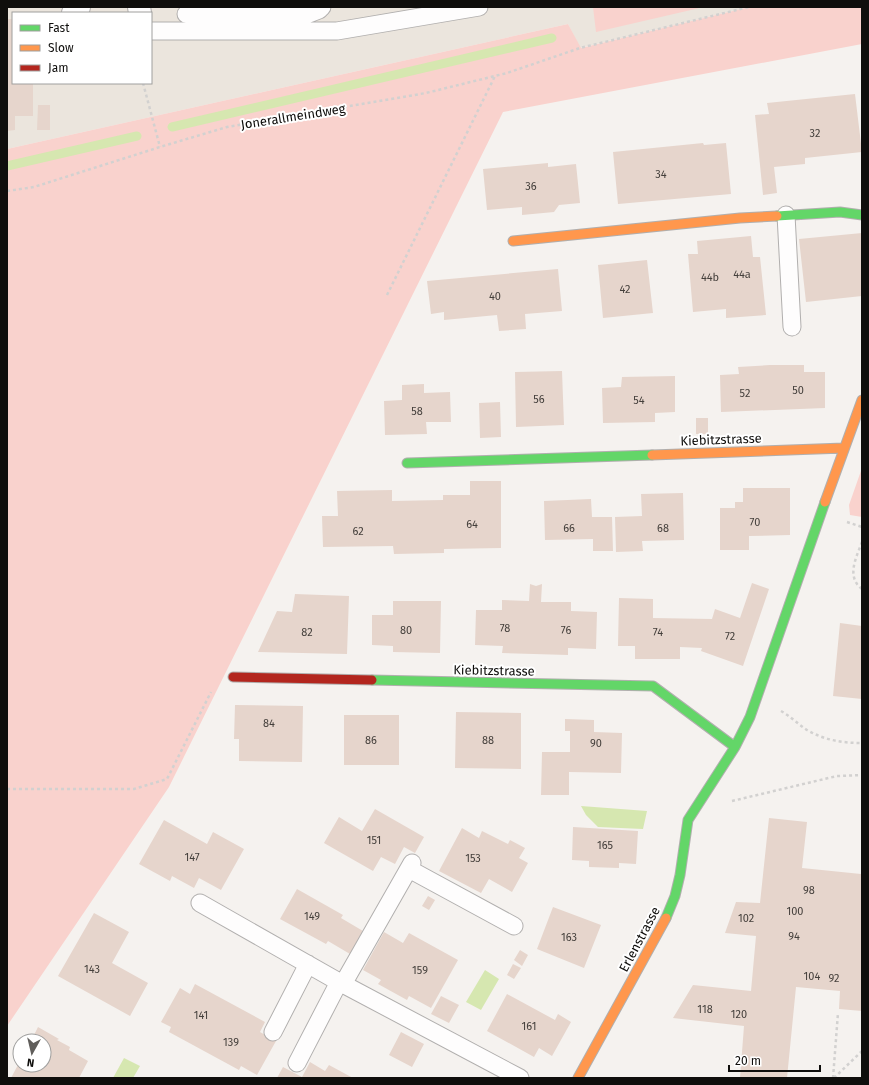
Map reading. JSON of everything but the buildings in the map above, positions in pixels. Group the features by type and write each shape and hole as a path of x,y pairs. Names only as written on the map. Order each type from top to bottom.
{"street":[{"path":"513,241 740,218 840,212 862,214"},
{"path":"735,747 750,717 862,400"},
{"name":"Kiebitzstrasse","path":"407,463 844,448"},
{"name":"Kiebitzstrasse","path":"232,677 653,686 735,747"},
{"name":"Erlenstrasse","path":"578,1078 669,912 680,875 688,820 735,747"}],"lane":[{"path":"152,31 186,17 306,15 322,7"},
{"path":"186,17 337,31 479,7"},
{"path":"786,215 792,327"},
{"path":"297,1063 341,983 410,866 514,926"},
{"path":"200,903 341,983 520,1078"},
{"path":"273,1032 308,964"}],"path":[{"name":"Jonerallmeindweg","path":"7,191 34,187 227,127 426,93 495,76 580,48 750,7"},
{"path":"387,295 495,76"},
{"path":"143,84 160,147"},
{"path":"862,542 852,572 854,581 862,589"},
{"path":"7,789 134,789 167,779 216,682 232,677"},
{"path":"757,695 787,714 806,729 825,739 847,743 862,743"},
{"path":"734,801 837,776 862,775"},
{"path":"833,1078 838,1013"},
{"path":"833,1078 862,1051"}],"shaded area":[{"path":"7,7 749,7 580,48 568,24 7,149"},
{"path":"593,7 704,7 596,32"},
{"path":"749,7 862,7 862,44 503,112 169,787 7,1026 7,149 568,24 581,48"},
{"path":"862,468 862,517 850,515 849,505"},
{"path":"581,806 647,811 643,829 598,827 586,815"},
{"path":"485,970 499,979 481,1010 466,1002"},
{"path":"124,1058 140,1066 133,1078 113,1078"}],"waterway":[{"path":"172,127 552,38"},
{"path":"7,166 137,136"}],"traffic: fast":[{"path":"777,216 840,212 862,215"},
{"path":"407,463 652,455"},
{"path":"666,918 675,896 680,875 688,820 735,747 750,717 825,502"},
{"path":"372,680 653,686 735,747"}],"traffic: slow":[{"path":"513,241 740,218 777,216"},
{"path":"825,502 862,400"},
{"path":"652,455 844,448"},
{"path":"578,1078 666,918"}],"traffic: jam":[{"path":"233,677 372,680"}]}
